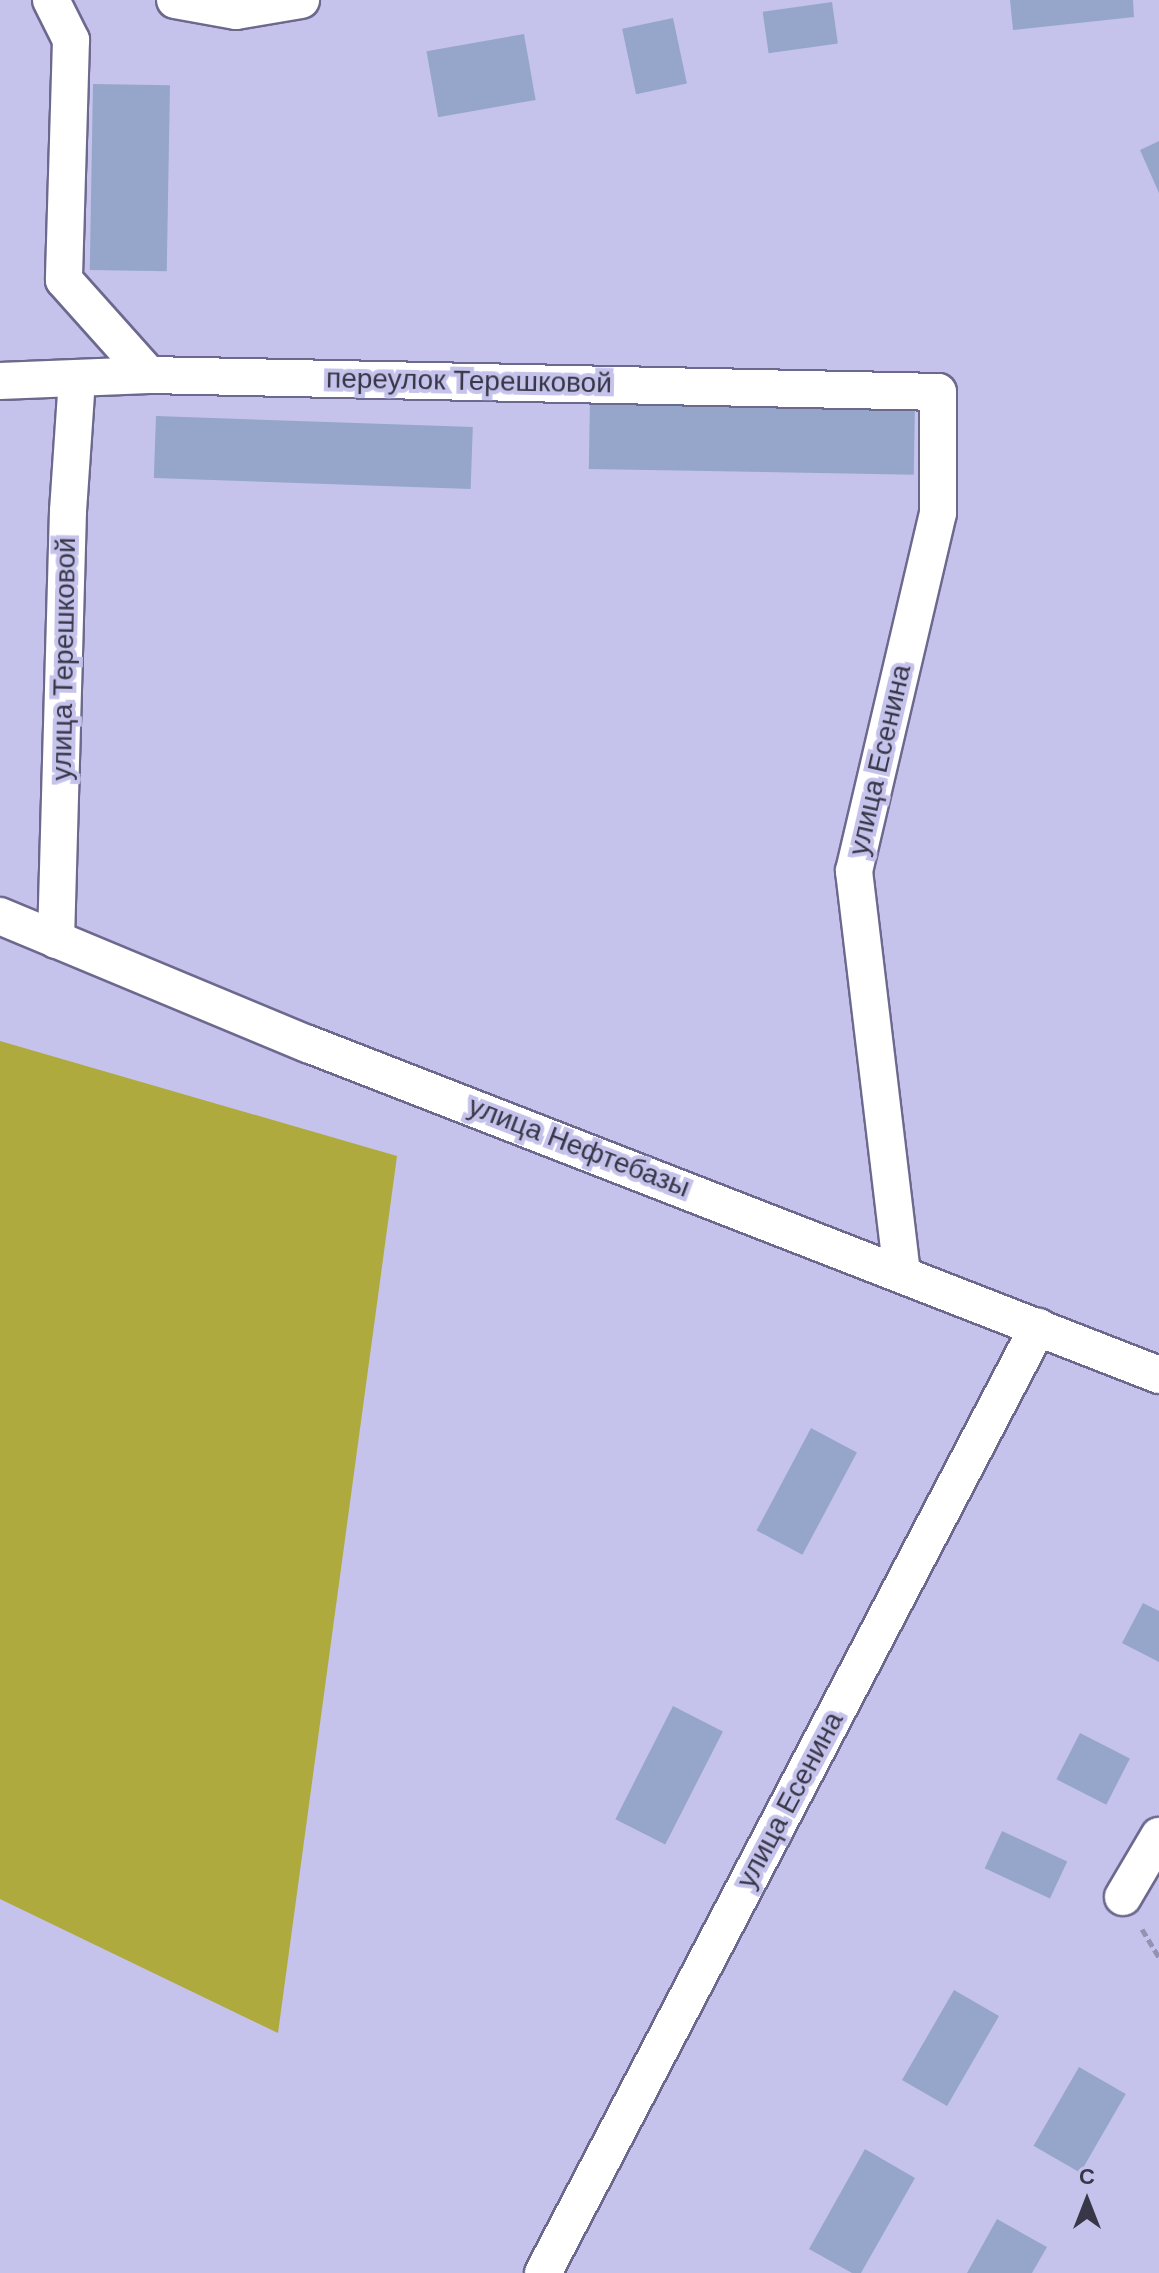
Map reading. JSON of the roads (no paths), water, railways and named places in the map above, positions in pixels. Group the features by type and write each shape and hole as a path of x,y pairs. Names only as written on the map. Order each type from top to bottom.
{"street":[{"path":"51,0 71,40 64,280 149,375"},
{"path":"175,0 236,11 301,0"},
{"name":"переулок Терешковой","path":"0,381 149,375 938,392"},
{"name":"улица Терешковой","path":"56,940 68,511 77,379"},
{"name":"улица Есенина","path":"902,1272 854,871 938,513 938,392"},
{"name":"улица Нефтебазы","path":"0,916 308,1044 902,1272 1159,1375"},
{"name":"улица Есенина","path":"543,2273 1038,1327"},
{"path":"1123,1897 1159,1836"}]}
